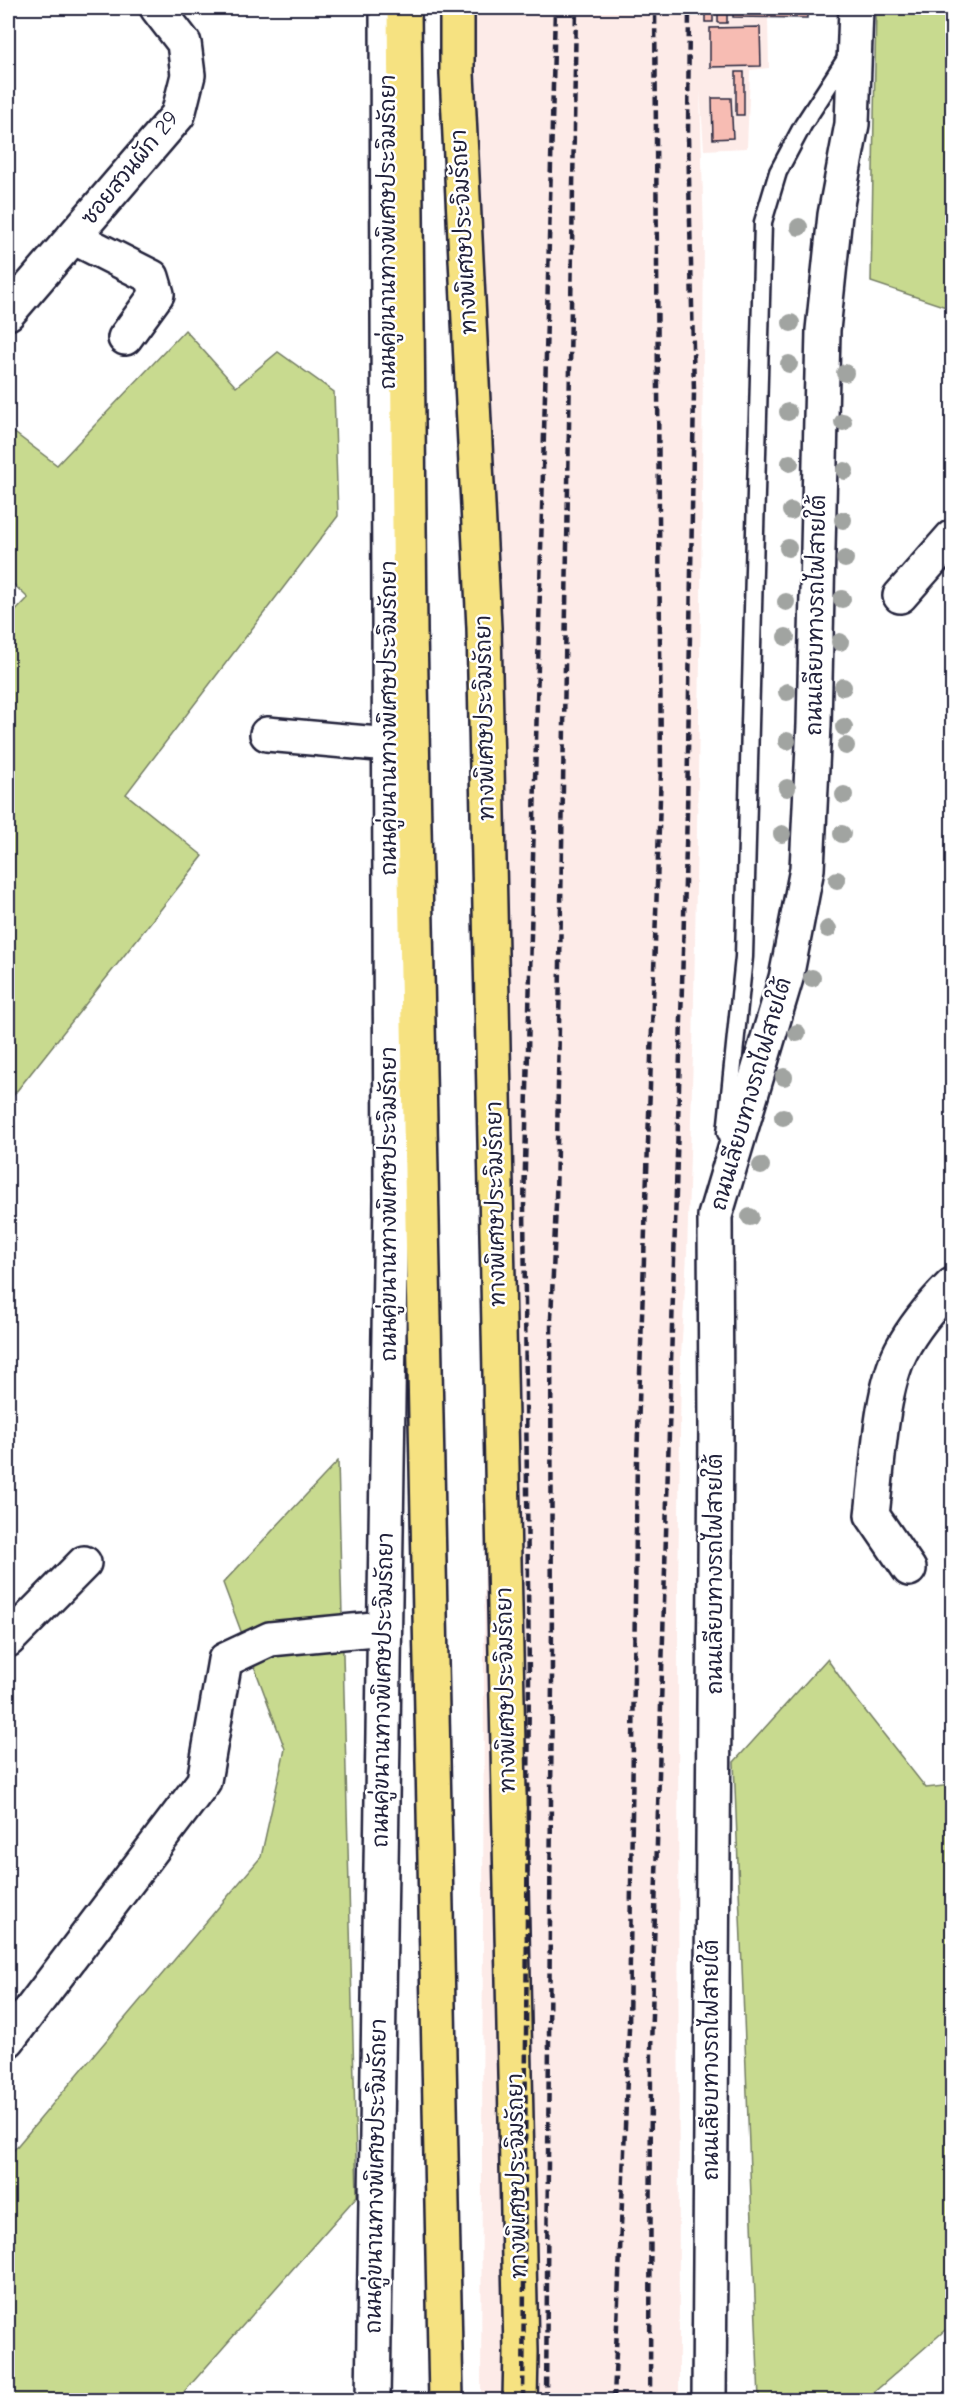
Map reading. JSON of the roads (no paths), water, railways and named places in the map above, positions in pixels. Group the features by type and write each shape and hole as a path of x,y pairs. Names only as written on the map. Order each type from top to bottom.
{"highway":[{"path":"404,8 410,631 446,2400"},
{"name":"ทางพิเศษประจิมรัถยา","path":"457,8 456,74 484,628 521,2352 520,2400"}],"main road":[{"name":"ซอยสวนผัก 29","path":"8,313 178,115 188,75 184,43 158,8"},
{"name":"ถนนคู่ขนานทางพิเศษประจิมรัถยา","path":"373,2400 391,1200 387,8"},
{"name":"ถนนเลียบทางรถไฟสายใต้","path":"709,2400 716,1427 715,1216 786,978 807,869 814,725 823,330 835,215 852,124 856,8"},
{"path":"74,237 152,277 158,294 125,338"},
{"path":"900,596 952,537"},
{"path":"267,734 389,745"},
{"path":"909,1569 872,1515 888,1386 901,1351 931,1306 952,1285"},
{"path":"8,1640 84,1563"},
{"path":"10,2030 204,1782 225,1660 270,1639 384,1628"}],"lane":[{"path":"715,1216 730,1102 744,957 763,222 783,163 803,125 856,43"}],"railway":[{"path":"523,2400 529,1678 524,1205 555,8"},
{"path":"546,2400 552,1678 551,1319 556,1204 576,8"},
{"path":"614,2400 629,2028 637,1460 661,770 655,8"},
{"path":"650,2400 651,2049 687,813 694,391 688,136 689,8"}]}
